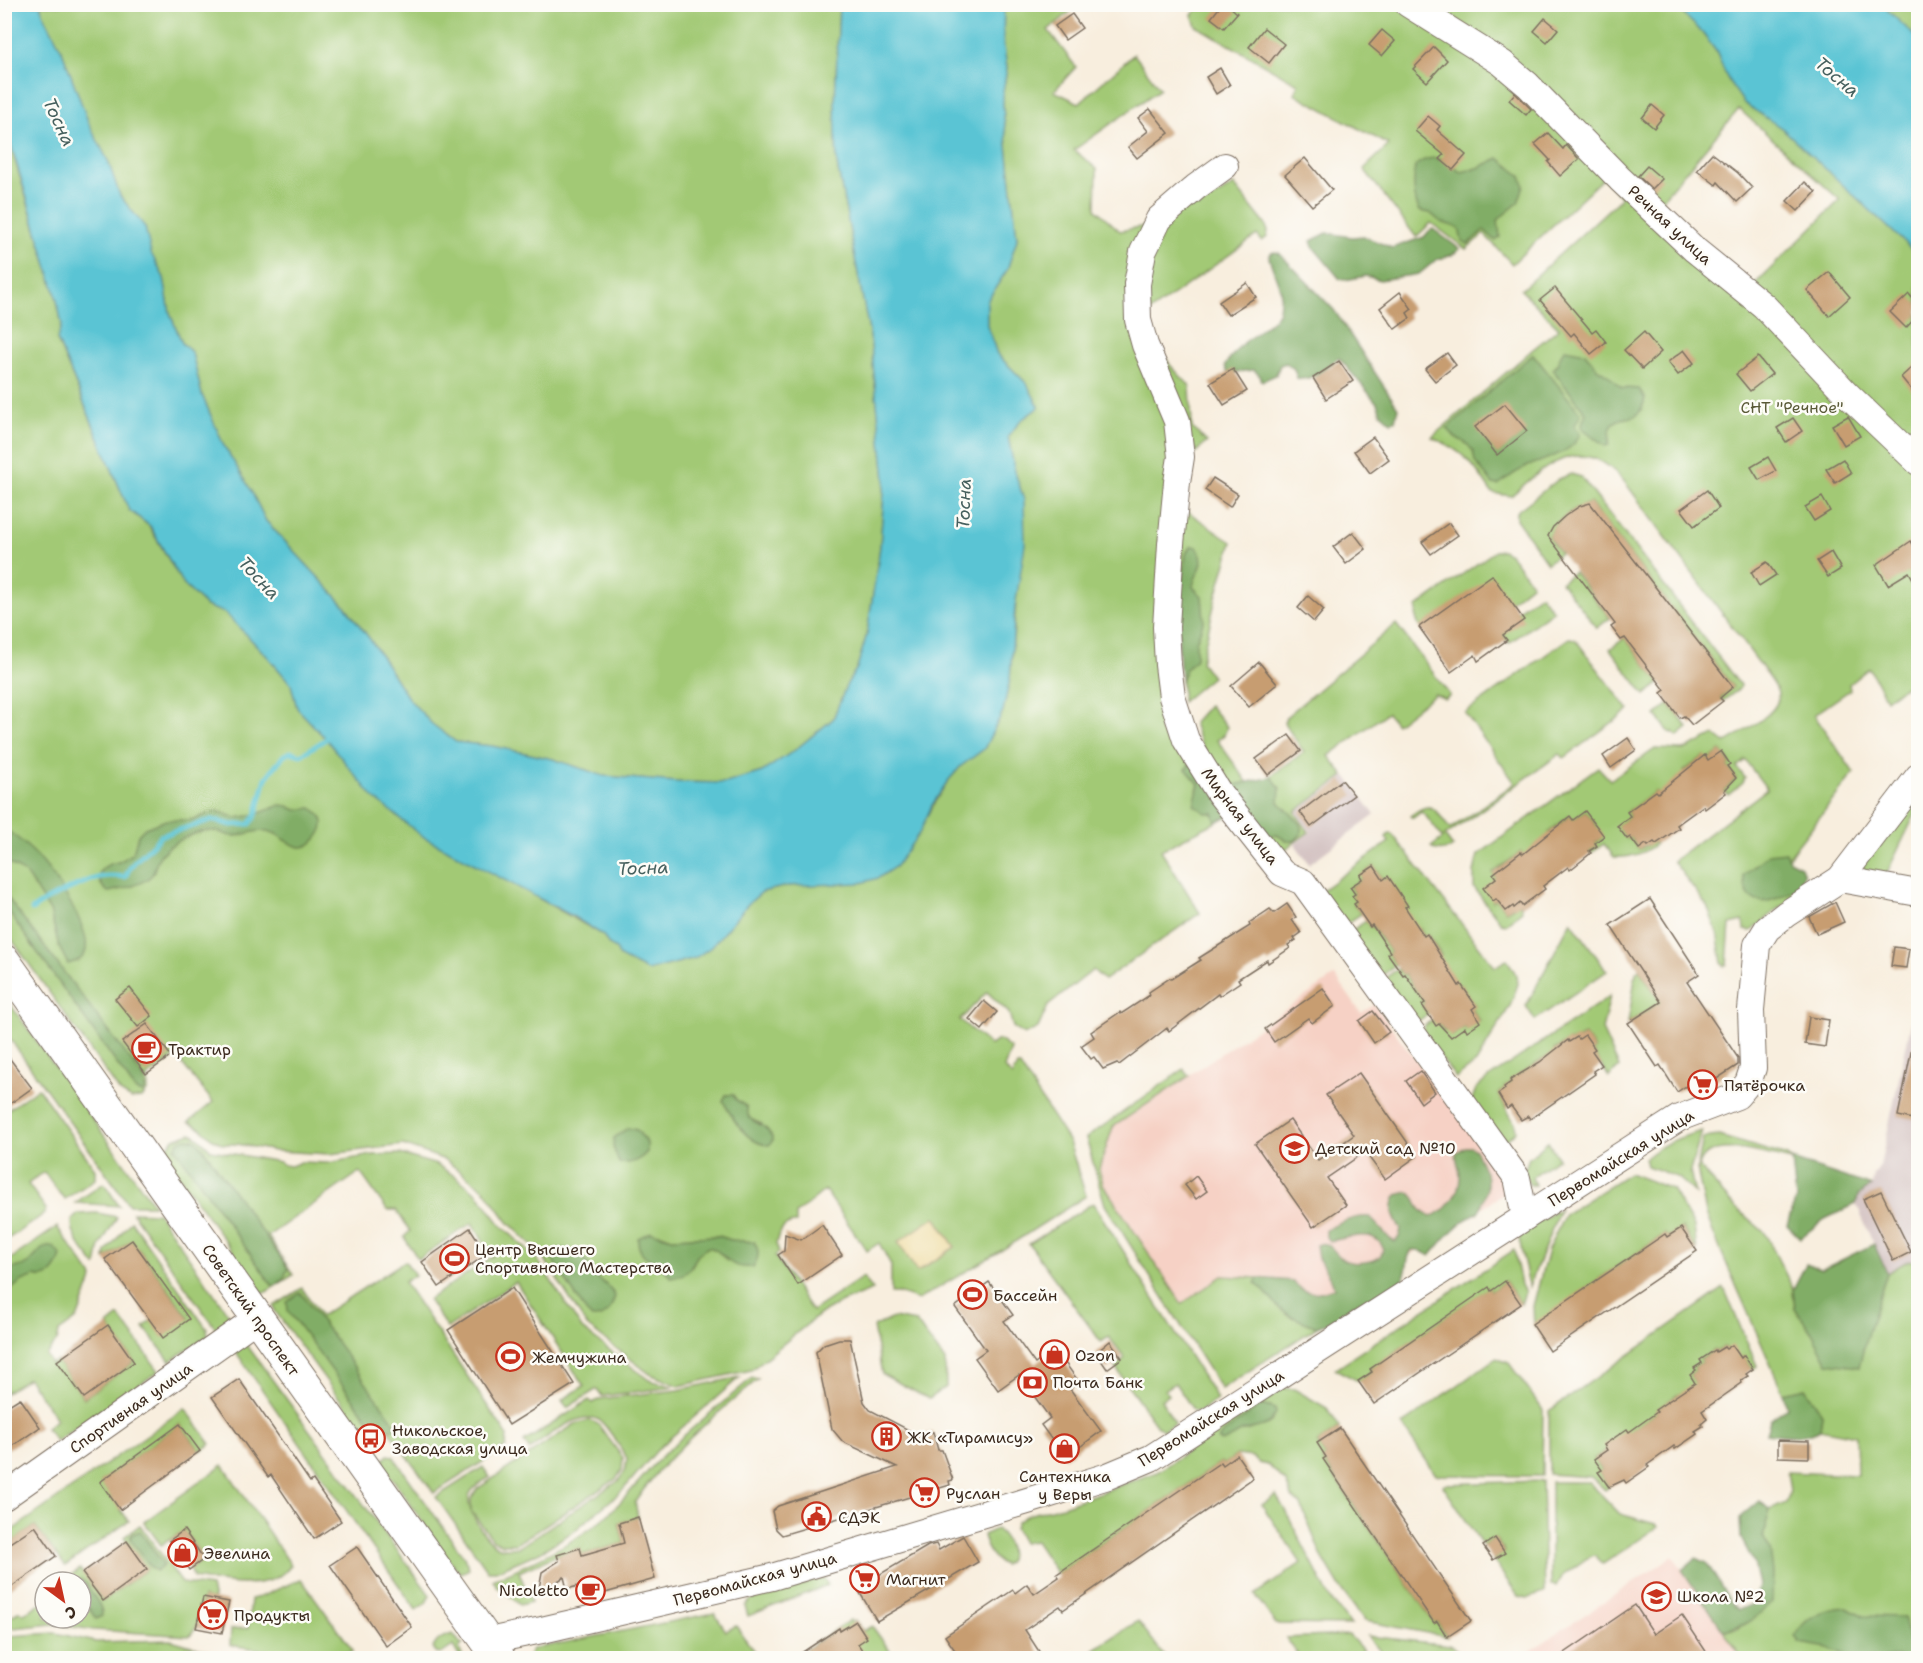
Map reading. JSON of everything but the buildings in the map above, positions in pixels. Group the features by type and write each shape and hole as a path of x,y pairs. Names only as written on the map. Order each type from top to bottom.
{"main road":[{"name":"Советский проспект","path":"4,961 493,1651"}],"street":[{"name":"Речная улица","path":"1408,4 1502,63 1528,86 1620,179 1695,250 1764,306 1847,394 1918,462"},
{"name":"Мирная улица","path":"1225,166 1159,219 1143,252 1137,284 1138,320 1145,345 1177,421 1181,457 1173,523 1166,627 1172,697 1186,740 1219,793 1282,873 1302,882 1517,1178 1526,1217"},
{"path":"1918,777 1840,879 1918,892"},
{"name":"Первомайская улица","path":"493,1651 498,1639 772,1577 1034,1499 1151,1458 1679,1118 1737,1096 1748,1083 1753,1068 1751,1010 1757,945 1767,930 1786,914 1840,879"},
{"name":"Спортивная улица","path":"4,1497 257,1318"}],"shaded area":[{"path":"1346,776 1375,815 1309,864 1295,844 1311,832 1296,812"},
{"name":"Детский сад №10","path":"1335,976 1361,1013 1374,1005 1499,1169 1506,1192 1312,1319 1222,1276 1182,1304 1103,1184 1099,1169 1113,1127"},
{"path":"1918,992 1918,1264 1909,1260 1887,1273 1856,1204 1858,1196 1872,1186 1874,1175 1880,1166"},
{"name":"Школа №2","path":"1673,1556 1742,1658 1520,1658"}],"green space":[{"name":"СНТ \"Речное\"","path":"1202,4 1674,5 1700,30 1716,51 1728,80 1744,103 1783,129 1918,255 1918,678 1886,699 1869,668 1849,684 1850,690 1814,715 1854,773 1776,873 1784,886 1797,894 1751,931 1744,930 1743,921 1730,924 1727,964 1724,966 1717,932 1707,906 1673,861 1767,789 1745,760 1737,767 1745,778 1743,783 1728,795 1724,791 1736,778 1727,766 1730,763 1721,751 1708,760 1704,756 1659,795 1656,791 1627,812 1630,816 1618,826 1627,839 1630,837 1639,849 1654,842 1656,844 1646,850 1636,855 1614,857 1604,844 1591,853 1589,851 1601,838 1595,824 1585,811 1573,820 1569,816 1549,832 1550,834 1525,857 1521,852 1493,873 1496,878 1493,901 1496,899 1506,911 1520,903 1522,911 1506,924 1501,923 1474,888 1474,872 1478,855 1598,767 1610,780 1655,749 1684,750 1714,735 1725,743 1763,718 1778,700 1777,689 1767,674 1627,485 1612,469 1597,459 1583,456 1568,457 1540,472 1511,496 1492,493 1467,459 1453,448 1432,437 1559,328 1521,290 1621,198 1603,178 1512,264 1484,234 1466,249 1431,223 1416,237 1364,169 1389,145 1295,94 1298,84 1196,26 1192,15","holes":["1739,109 1840,200 1752,287 1658,204"]},
{"path":"40,5 839,5 835,104 837,164 870,336 885,479 880,547 867,634 857,668 847,684 833,719 795,750 762,772 726,783 676,782 604,776 553,759 492,746 456,742 432,724 408,698 372,642 345,606 266,521 248,485 224,446 202,395 192,353 182,343 170,313 164,278 150,253 145,227 120,196 108,161 89,124 62,51"},
{"path":"1004,5 1079,5 1048,30 1076,67 1054,91 1079,103 1134,54 1160,89 1074,150 1097,169 1096,209 1120,231 1145,226 1130,295 1175,431 1168,715 1159,726 1161,733 1167,737 1174,735 1199,784 1197,790 1213,813 1216,822 1161,850 1200,913 1104,980 1093,970 1048,1006 1038,1028 1024,1035 1013,1027 1009,1013 987,992 960,1020 990,1045 999,1040 1011,1049 1004,1068 1012,1076 1017,1066 1020,1066 1069,1142 1086,1196 918,1300 891,1293 891,1265 879,1243 867,1251 825,1190 796,1214 796,1223 791,1223 782,1229 776,1244 779,1252 775,1256 812,1311 863,1277 873,1290 842,1302 820,1314 751,1370 679,1386 650,1374 587,1326 542,1255 508,1222 485,1190 445,1160 403,1145 330,1154 275,1151 237,1144 223,1144 189,1122 213,1102 176,1056 147,1077 148,1090 142,1098 131,1099 120,1092 5,930 4,125 56,295 62,325 57,340 129,510 149,526 183,584 206,606 225,613 268,657 291,684 297,708 326,739 476,865 603,935 620,957 647,971 695,958 711,947 748,904 762,892 787,886 878,878 896,866 947,782 961,766 984,749 1003,711 1010,679 1024,500 1015,472 1008,437 1020,421 1039,407 1027,384 997,354 987,325 987,301 1007,270 1017,239 1003,108 1007,68 1003,40","holes":["726,1095 733,1095 750,1119 762,1124 757,1141 746,1134 733,1118 723,1101","659,1233 672,1238 719,1236 731,1240 754,1242 727,1261 717,1250 709,1247 698,1254 692,1267 671,1276 660,1266"]},
{"path":"1882,5 1918,5 1918,39"},
{"path":"1436,158 1449,163 1461,172 1478,168 1499,158 1521,176 1524,185 1518,203 1498,221 1500,237 1496,241 1484,230 1468,244 1462,241 1459,228 1441,222 1430,213 1420,211 1414,189 1415,166 1419,163"},
{"path":"1234,185 1265,224 1268,231 1267,237 1262,241 1257,235 1144,316 1170,365 1190,386 1192,428 1207,442 1196,452 1155,359 1141,320 1140,306 1148,256 1161,223 1187,201 1199,207"},
{"path":"1433,229 1460,249 1452,255 1436,260 1419,274 1380,280 1366,276 1340,279 1313,247 1311,241 1327,233 1352,237 1363,236 1392,248 1424,237"},
{"path":"1271,253 1279,253 1334,310 1398,408 1395,421 1391,422 1381,413 1377,403 1339,358 1319,373 1302,379 1297,378 1294,369 1286,363 1280,365 1276,375 1262,381 1254,370 1229,373 1226,370 1225,365 1240,346 1274,319 1279,311 1281,291 1269,258"},
{"path":"1565,349 1585,353 1598,369 1622,388 1639,389 1645,398 1639,413 1616,421 1612,425 1609,445 1605,446 1581,427 1586,413 1553,370"},
{"path":"1533,354 1581,414 1575,425 1580,432 1578,439 1567,449 1552,457 1522,469 1498,485 1493,484 1475,462 1473,451 1447,428"},
{"path":"1571,474 1581,477 1740,685 1739,689 1723,701 1720,698 1733,687 1590,503 1566,515 1551,530 1548,536 1560,553 1547,563 1516,519 1516,512 1559,479"},
{"path":"1181,507 1232,542 1201,662 1212,677 1182,702"},
{"path":"1192,546 1197,547 1202,560 1193,587 1202,596 1204,620 1196,642 1196,659 1186,669 1181,680 1180,598 1186,554"},
{"path":"1502,550 1510,554 1532,584 1511,601 1419,627 1416,618 1417,607 1495,551"},
{"path":"1574,572 1610,618 1597,628 1561,582"},
{"path":"1540,594 1553,611 1509,643 1503,635 1517,611"},
{"path":"1396,624 1450,695 1445,699 1435,694 1396,724 1387,713 1329,756 1344,776 1295,812 1309,832 1277,855 1236,801 1304,752 1284,723 1286,717"},
{"path":"1569,638 1575,639 1629,710 1564,758 1560,754 1445,836 1453,847 1442,850 1434,849 1431,847 1443,838 1421,812 1413,818 1410,816 1424,807 1429,807 1437,812 1450,829 1515,783 1465,713"},
{"path":"1625,638 1660,683 1645,695 1610,649"},
{"path":"1669,704 1688,728 1677,737 1673,732 1670,733 1656,715"},
{"path":"1209,705 1227,727 1224,735 1217,740 1251,787 1233,800 1203,750 1193,723"},
{"path":"1191,763 1231,815 1216,822 1213,813 1206,813 1194,805 1199,784 1186,769"},
{"path":"1918,763 1918,808 1885,877 1856,870"},
{"path":"1272,777 1280,788 1279,802 1301,824 1301,834 1295,841 1287,841 1277,835 1263,837 1229,791 1230,786"},
{"path":"280,805 296,810 312,808 323,822 316,839 300,847 267,831 232,836 216,831 206,831 174,843 162,853 151,876 142,882 108,892 100,882 99,875 104,868 133,853 138,835 145,828 166,820 196,819 218,811 236,818 255,815"},
{"path":"4,828 39,858 72,905 84,934 86,946 83,957 79,960 68,964 59,947 50,911 25,873 5,861"},
{"path":"1390,833 1495,967 1507,959 1517,976 1518,984 1510,1006 1476,1063 1456,1078 1423,1034 1424,1026 1432,1020 1452,1036 1465,1027 1467,1030 1480,1021 1472,1009 1475,1005 1461,985 1459,986 1437,959 1441,955 1427,934 1424,936 1420,929 1417,930 1403,909 1407,906 1388,877 1383,880 1374,866 1361,875 1362,879 1350,887 1357,902 1354,904 1361,914 1343,926 1318,893 1389,842 1386,837"},
{"path":"1786,852 1789,860 1801,866 1804,874 1797,889 1779,898 1762,902 1750,896 1745,888 1743,876 1768,854"},
{"path":"4,893 144,1078 143,1093 136,1091 5,907"},
{"path":"1366,921 1390,952 1388,954 1396,965 1380,977 1348,933"},
{"path":"1571,921 1607,971 1535,1020 1526,1006"},
{"path":"1398,969 1403,975 1405,974 1425,1003 1422,1005 1428,1014 1414,1024 1387,985 1388,976"},
{"path":"1639,969 1661,1002 1628,1023 1636,972"},
{"path":"1610,996 1602,1030 1619,1067 1609,1077 1592,1051 1595,1049 1585,1035 1568,1041 1554,1050 1555,1052 1510,1080 1511,1082 1504,1087 1505,1089 1498,1094 1515,1124 1516,1131 1500,1142 1471,1102 1476,1089 1487,1079"},
{"path":"5,997 154,1205 129,1205 5,1032"},
{"path":"1184,1069 1189,1076 1113,1127 1099,1169 1103,1184 1182,1304 1222,1276 1258,1278 1256,1283 1285,1313 1317,1327 1221,1389 1105,1205 1086,1138"},
{"path":"38,1088 95,1169 95,1179 65,1199 44,1172 28,1184 46,1209 44,1214 5,1241 5,1112"},
{"path":"726,1095 733,1095 736,1100 747,1107 750,1118 766,1128 773,1140 769,1145 754,1140 741,1129 723,1101"},
{"path":"628,1128 637,1130 647,1143 647,1152 634,1161 619,1163 613,1147 614,1138"},
{"path":"1702,1131 1690,1171 1695,1194 1679,1178 1647,1166 1645,1158 1658,1148"},
{"path":"191,1133 211,1150 291,1166 301,1162 328,1163 372,1155 400,1154 437,1165 478,1194 501,1225 537,1259 582,1329 649,1380 674,1387 602,1396 597,1389 567,1408 562,1400 584,1386 516,1282 447,1328 428,1300 493,1256 472,1223 418,1259 404,1237 410,1231 396,1210 387,1210 360,1172 268,1236 293,1275 263,1294 166,1158 166,1149 174,1139"},
{"path":"1719,1136 1787,1156 1792,1160 1754,1151 1725,1149 1713,1151 1704,1157 1699,1167 1735,1207 1765,1233 1793,1289 1795,1308 1812,1333 1859,1367 1887,1273 1909,1260 1918,1264 1918,1658 1742,1658 1723,1630 1737,1629 1752,1620 1770,1550 1763,1536 1770,1510 1786,1503 1790,1491 1787,1472 1857,1475 1856,1436 1820,1429 1822,1414 1805,1388 1783,1393 1714,1235 1706,1213 1697,1169 1703,1138"},
{"path":"187,1138 196,1140 203,1148 288,1268 283,1280 275,1286 272,1285 175,1148 179,1141"},
{"path":"1548,1142 1558,1158 1532,1177 1535,1185 1530,1185 1523,1173 1529,1158"},
{"path":"1465,1147 1471,1147 1476,1151 1487,1178 1487,1189 1481,1207 1478,1212 1462,1222 1447,1236 1430,1256 1419,1250 1412,1250 1402,1280 1392,1289 1357,1303 1317,1327 1282,1310 1255,1283 1258,1278 1293,1281 1301,1289 1311,1292 1322,1292 1334,1288 1318,1258 1316,1245 1325,1244 1342,1259 1355,1263 1372,1261 1381,1255 1383,1250 1379,1242 1368,1236 1354,1236 1330,1241 1326,1236 1326,1230 1353,1219 1370,1217 1395,1242 1401,1229 1393,1213 1393,1204 1397,1195 1408,1192 1414,1197 1422,1211 1430,1216 1447,1207 1458,1189 1460,1177 1456,1153"},
{"path":"1792,1160 1872,1186 1858,1195 1856,1204 1825,1219 1800,1238 1787,1225 1796,1199"},
{"path":"1629,1173 1672,1189 1694,1227 1697,1251 1682,1228 1667,1237 1665,1234 1590,1285 1534,1327 1533,1306 1548,1250 1565,1214"},
{"path":"104,1183 119,1206 75,1203"},
{"path":"1093,1203 1217,1399 1198,1412 1194,1411 1175,1383 1165,1390 1168,1395 1161,1400 1175,1423 1163,1430 1157,1426 1115,1367 1125,1358 1109,1337 1101,1342 1029,1244"},
{"path":"1560,1209 1529,1287 1518,1233"},
{"path":"132,1212 158,1213 233,1321 218,1332"},
{"path":"97,1213 117,1217 100,1246 96,1266 76,1239 72,1220 78,1214"},
{"path":"131,1221 207,1329 208,1336 170,1361 144,1327 151,1321 189,1318 132,1240 105,1259 106,1252"},
{"path":"57,1227 93,1277 77,1319 59,1332 57,1341 46,1355 51,1364 57,1361 84,1398 134,1362 108,1325 119,1316 159,1371 56,1441 46,1428 57,1419 28,1378 5,1393 5,1263"},
{"path":"651,1232 672,1238 719,1236 731,1240 754,1242 758,1258 753,1267 737,1266 709,1247 698,1255 685,1273 671,1277 644,1256 639,1249 638,1238"},
{"path":"1874,1244 1887,1273 1859,1367 1828,1363 1795,1308 1793,1289 1806,1264 1821,1270"},
{"path":"53,1247 61,1255 52,1272 45,1277 35,1276 22,1281 5,1294 5,1271 28,1264 42,1249"},
{"path":"556,1249 566,1249 582,1256 598,1278 612,1291 615,1296 605,1315 592,1318 586,1312 551,1257"},
{"path":"1514,1250 1521,1285 1525,1292 1521,1304 1505,1281 1491,1291 1489,1288 1370,1369 1372,1372 1358,1381 1335,1369"},
{"path":"405,1261 415,1275 404,1282 507,1435 506,1447 434,1493 385,1425 365,1424 355,1420 275,1311 274,1306 302,1288 321,1316"},
{"path":"1724,1288 1757,1366 1753,1369 1744,1356 1741,1358 1724,1347 1716,1352 1714,1350 1700,1360 1702,1363 1694,1368 1696,1370 1690,1375 1698,1387 1677,1395 1594,1459 1602,1470 1599,1473 1609,1487 1605,1490 1591,1477 1549,1474 1549,1411"},
{"path":"300,1293 397,1426 396,1428 389,1430 385,1424 367,1418 288,1311 287,1302"},
{"path":"893,1318 916,1322 945,1361 946,1387 929,1399 882,1374 873,1327"},
{"path":"244,1341 430,1595 426,1603 416,1610 233,1348"},
{"path":"1496,1358 1509,1363 1543,1410 1542,1476 1436,1475 1402,1425"},
{"path":"740,1377 660,1447 622,1491 574,1531 540,1552 496,1571 488,1571 436,1497 483,1467 490,1477 470,1493 469,1502 474,1517 484,1533 495,1544 504,1548 519,1547 618,1481 625,1471 627,1458 602,1423 591,1418 582,1418 562,1427 529,1450 524,1442 589,1400 593,1403 599,1399 678,1390"},
{"path":"752,1378 758,1379 692,1436 647,1484 635,1502 638,1517 619,1523 624,1543 582,1555 580,1548 557,1555 519,1572 531,1602 520,1605 497,1586 493,1580 560,1547 598,1523 617,1506 668,1450"},
{"path":"1283,1388 1294,1389 1327,1408 1340,1428 1317,1443 1326,1457 1323,1460 1434,1623 1437,1621 1447,1637 1365,1621 1343,1592 1321,1555 1301,1505 1292,1497 1286,1482 1268,1465 1259,1463 1252,1457 1237,1455 1223,1465 1221,1462 1057,1574 1035,1541 1023,1543 1015,1528 1017,1522 1027,1515 1063,1506 1157,1472","holes":["1262,1405 1271,1407 1272,1421 1268,1424 1242,1432 1234,1425"]},
{"path":"1805,1388 1822,1414 1820,1429 1801,1435 1766,1433 1770,1420 1787,1407 1783,1393"},
{"path":"1262,1405 1275,1409 1276,1413 1270,1422 1243,1431 1224,1441 1218,1440 1223,1433"},
{"path":"185,1408 211,1444 200,1451 180,1424 101,1482 129,1521 65,1566 35,1526 5,1547 4,1536"},
{"path":"589,1420 598,1424 623,1458 622,1470 616,1479 516,1544 502,1544 493,1540 471,1511 471,1499 477,1489 575,1424"},
{"path":"388,1455 393,1456 468,1563 469,1569 461,1573 449,1560 393,1479 385,1474 381,1463"},
{"path":"223,1465 291,1565 283,1574 272,1580 246,1584 194,1578 189,1570 204,1559 184,1531 161,1545 144,1522"},
{"path":"1542,1481 1545,1593 1528,1598 1518,1596 1493,1560 1505,1552 1495,1538 1483,1546 1443,1486 1444,1484"},
{"path":"1551,1482 1589,1482 1620,1514 1655,1524 1658,1527 1603,1564 1595,1555 1590,1556 1561,1577 1556,1586 1551,1585"},
{"path":"1276,1495 1331,1600 1351,1625 1276,1624 1255,1595 1301,1563 1262,1505"},
{"path":"1760,1501 1770,1510 1763,1536 1770,1550 1773,1572 1772,1602 1756,1617 1744,1624 1723,1630 1682,1570 1696,1558 1707,1563 1729,1600 1739,1610 1755,1603 1759,1585 1754,1563 1741,1538 1740,1518"},
{"path":"140,1525 182,1583 211,1587 214,1600 203,1597 196,1628 190,1636 93,1630 93,1587 103,1601 147,1569 124,1537"},
{"path":"996,1529 1009,1547 1009,1560 1004,1565 990,1552 983,1535"},
{"path":"140,1531 164,1565 157,1571 152,1569 130,1539 132,1534"},
{"path":"824,1578 828,1585 748,1616 745,1606 751,1600"},
{"path":"301,1579 353,1650 352,1652 276,1652 230,1645 231,1629 248,1628 251,1599"},
{"path":"93,1594 102,1612 102,1616 96,1619 93,1615"},
{"path":"1847,1607 1864,1616 1904,1617 1910,1644 1918,1658 1854,1658 1828,1648 1800,1643 1795,1636 1810,1618 1817,1614"},
{"path":"33,1608 33,1626 14,1628 5,1626 4,1620 20,1611 24,1614"},
{"path":"714,1613 726,1631 736,1626 758,1657 527,1658 532,1649"},
{"path":"850,1620 852,1622 855,1620 863,1631 872,1626 895,1658 793,1658"},
{"path":"1138,1621 1166,1658 1091,1658 1093,1650"},
{"path":"55,1633 96,1642 171,1640 219,1654 248,1658 15,1658 5,1644 5,1639 9,1636"},
{"path":"453,1634 463,1644 459,1648 463,1658 460,1658 453,1646 441,1654 436,1653 433,1648 441,1638"},
{"path":"1349,1635 1370,1658 1300,1658 1286,1638"},
{"path":"1367,1636 1450,1645 1465,1658 1420,1658 1418,1656 1415,1658 1386,1658"}],"sand":[{"path":"935,1217 955,1247 917,1272 898,1242"}],"water":[{"name":"Тосна","path":"4,5 40,5 62,51 89,124 108,161 120,196 145,227 151,253 164,278 170,313 182,343 192,353 202,395 224,446 248,485 266,521 345,606 372,642 408,698 432,724 456,742 492,746 553,759 604,776 676,782 726,783 762,772 795,750 833,719 847,684 857,668 867,634 880,547 885,479 870,336 837,164 835,104 839,5 1004,5 1003,40 1007,68 1003,108 1017,239 1007,270 987,301 987,325 997,354 1027,384 1039,407 1020,421 1008,437 1015,472 1024,500 1025,544 1015,607 1010,679 1003,711 984,749 961,766 947,782 932,805 920,832 896,866 878,878 861,883 787,886 762,892 748,904 711,947 695,958 647,971 620,957 603,935 574,917 422,836 373,797 326,739 297,708 291,684 225,613 206,606 183,584 150,526 129,510 57,339 62,325 56,295 5,125"},
{"name":"Тосна","path":"1674,5 1882,5 1918,39 1918,255 1783,129 1744,103 1728,80 1716,51 1700,30"}],"waterway":[{"path":"32,910 55,896 94,879 107,876 125,877 132,865 160,836 212,820 232,825 250,824 256,815 266,778 284,755 291,752 301,755 326,739"}],"place":[{"name":"Трактир","path":"147,1049"},
{"name":"Пятёрочка","path":"1703,1085"},
{"name":"Детский сад №10","path":"1294,1148"},
{"name":"Центр Высшего Спортивного Мастерства","path":"454,1258"},
{"name":"Бассейн","path":"972,1295"},
{"name":"Ozon","path":"1054,1355"},
{"name":"Жемчужина","path":"511,1357"},
{"name":"Почта Банк","path":"1032,1382"},
{"name":"ЖК «Тирамису»","path":"886,1437"},
{"name":"Никольское, Заводская улица","path":"371,1439"},
{"name":"Сантехника у Веры","path":"1065,1448"},
{"name":"Руслан","path":"925,1493"},
{"name":"СДЭК","path":"817,1517"},
{"name":"Эвелина","path":"183,1553"},
{"name":"Магнит","path":"865,1579"},
{"name":"Nicoletto","path":"590,1590"},
{"name":"Школа №2","path":"1656,1596"},
{"name":"Продукты","path":"213,1615"}]}
